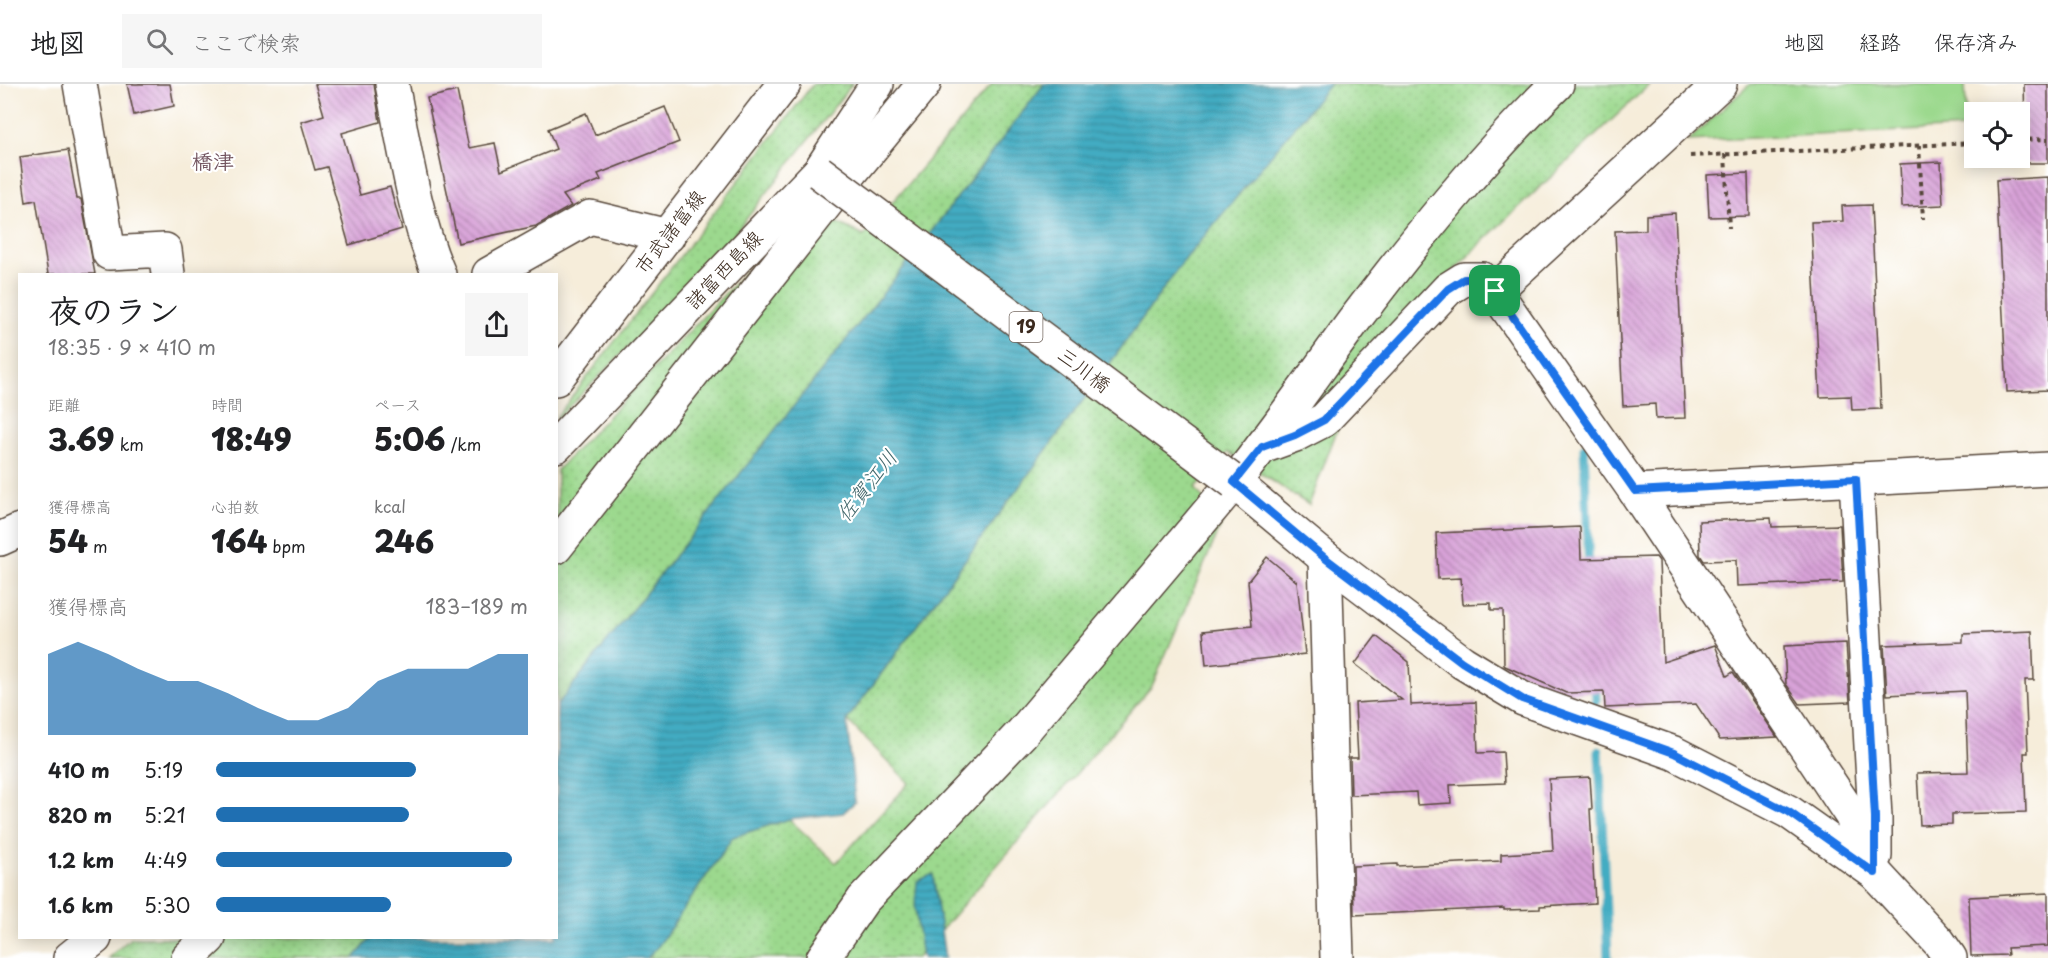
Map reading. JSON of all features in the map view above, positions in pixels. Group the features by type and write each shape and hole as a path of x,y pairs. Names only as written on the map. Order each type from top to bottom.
{"street":[{"path":"80,84 109,253 165,250 168,273"},
{"path":"392,84 417,201 439,273"},
{"name":"市武諸富線","path":"558,377 784,84"},
{"name":"諸富西島線","path":"558,444 829,179 877,84"},
{"path":"558,544 829,179 924,84"},
{"path":"823,958 863,900 1022,733 1234,482 1440,210 1520,120 1557,84"},
{"path":"1495,291 1720,84"},
{"name":"三川橋","path":"829,179 1234,482"},
{"path":"491,273 590,217 668,236"},
{"path":"1262,447 1295,435 1324,420 1448,289 1464,279 1482,279 1495,291 1635,491 1851,815 1875,873"},
{"path":"1635,491 2048,469"},
{"path":"1856,479 1875,817 1875,873"},
{"name":"19","path":"1234,482 1325,558 1462,662 1522,699 1674,753 1789,812 1875,873 1939,942 1950,958"},
{"path":"0,539 18,531"},
{"path":"1325,558 1337,958"},
{"path":"70,958 94,939"},
{"path":"188,958 208,939"}],"path":[{"path":"2030,140 2048,139"},
{"path":"1640,158 1964,143"},
{"path":"1919,145 1923,219"},
{"path":"1725,154 1729,228"}],"green space":[{"path":"813,84 852,84 715,259 558,418 558,415"},
{"path":"992,84 1044,84 911,258 558,704 558,469 779,237 836,222 864,236"},
{"path":"1330,84 1650,84 1484,240 1361,366 1309,505 1228,452 1195,488 1222,523 1152,686 917,958 647,958 659,945 733,837 789,819 836,863 909,783 847,720 1182,263"},
{"path":"1750,84 1965,84 1964,128 1688,141"},
{"path":"130,939 370,939 354,958 108,958"}],"water":[{"name":"佐賀江川","path":"1044,84 1330,84 1182,263 847,720 855,802 843,813 789,819 733,837 659,945 647,958 354,958 370,939 558,939 558,704 911,258"},
{"path":"933,874 945,958 922,958 915,908 917,881"}],"building":[{"path":"127,84 170,84 174,106 134,115"},
{"path":"315,84 374,84 380,122 342,133 360,195 390,187 402,229 349,245 327,167 315,170 301,122 324,115"},
{"path":"2024,84 2048,84 2048,163 2030,163 2030,102 2024,102"},
{"path":"457,91 469,148 495,143 501,171 556,149 548,129 586,113 595,135 665,107 679,142 598,174 601,180 563,195 571,206 536,226 458,243 427,98"},
{"path":"68,150 77,199 81,199 95,273 48,273 36,200 26,202 20,157"},
{"path":"1941,162 1943,205 1902,207 1900,164"},
{"path":"1748,173 1749,216 1709,217 1707,175"},
{"path":"2048,177 2048,390 2007,392 1996,180"},
{"path":"1871,205 1881,409 1852,410 1851,396 1820,397 1811,222 1843,221 1842,206"},
{"path":"1675,213 1685,418 1656,419 1655,404 1623,406 1615,231 1646,230 1646,215"},
{"path":"1771,518 1772,527 1840,525 1843,582 1737,586 1736,560 1704,561 1700,555 1699,521"},
{"path":"1580,527 1581,559 1656,557 1659,561 1663,662 1715,645 1727,676 1733,672 1777,737 1720,740 1696,704 1605,708 1604,692 1566,693 1505,666 1503,610 1491,610 1491,603 1463,604 1461,578 1438,579 1436,533"},
{"path":"1267,557 1297,582 1305,654 1206,665 1203,631 1252,626 1248,581"},
{"path":"2032,631 2034,680 2025,680 2028,753 2024,753 2026,812 1952,814 1952,824 1920,825 1917,773 1968,772 1965,691 1887,695 1884,645 1963,642 1963,634"},
{"path":"1376,636 1409,662 1411,705 1476,702 1478,753 1503,752 1505,783 1450,785 1451,803 1417,805 1416,792 1351,795 1350,758 1358,758 1355,703 1402,700 1355,664"},
{"path":"1846,643 1850,702 1800,704 1786,684 1784,646"},
{"path":"1590,777 1595,903 1540,906 1540,909 1504,910 1504,908 1354,915 1353,866 1501,861 1501,854 1553,851 1549,779"},
{"path":"2048,893 2048,946 2007,948 2008,955 1971,956 1969,897"}],"waterway":[{"path":"1584,448 1589,569"},
{"path":"1595,681 1596,701"},
{"path":"1599,751 1608,958"}],"district":[{"name":"橋津","path":"213,162"}],"route":[{"path":"1464,279 1482,279 1495,291 1635,491 1856,479 1875,817 1875,873 1789,812 1674,753 1522,699 1462,662 1325,558 1234,482 1262,447 1295,435 1324,420 1448,289 1464,279"}]}
